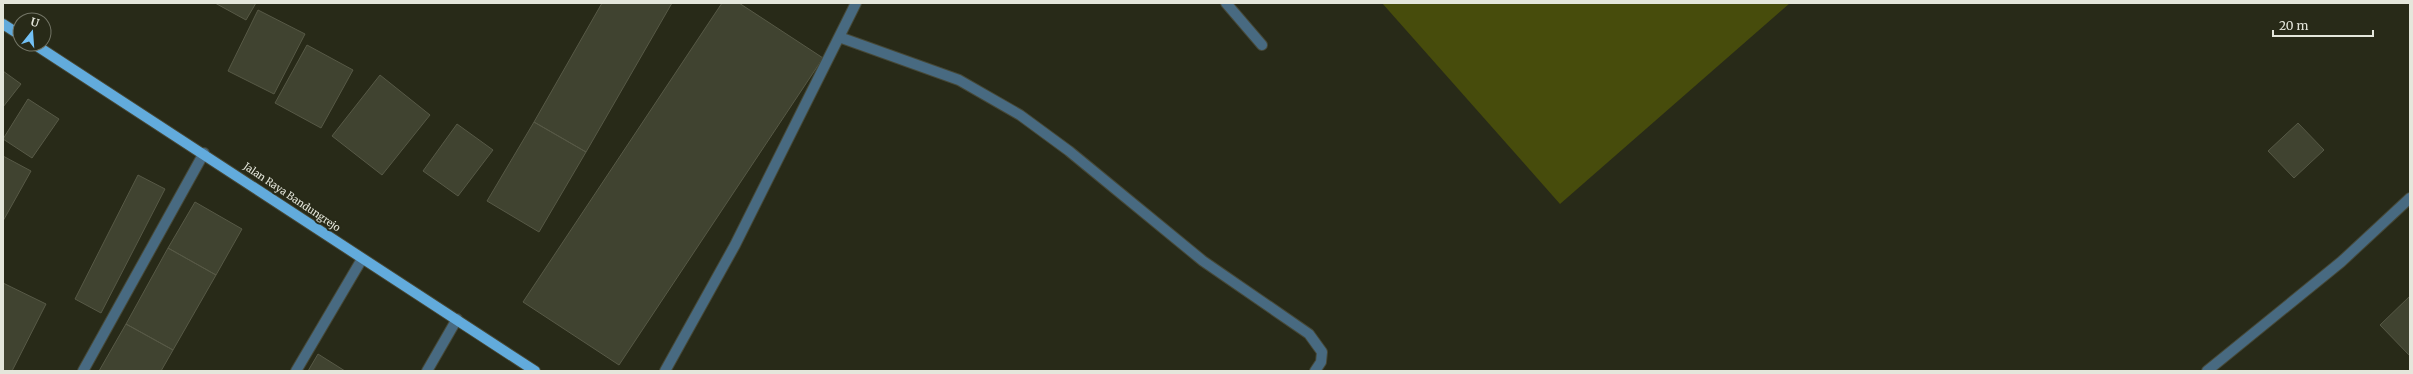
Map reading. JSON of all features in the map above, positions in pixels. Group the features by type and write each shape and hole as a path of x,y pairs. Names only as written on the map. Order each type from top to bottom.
{"main road":[{"path":"3,24 12,30"},
{"name":"Jalan Raya Bandungrejo","path":"46,52 289,208 362,259 457,319 535,371"}],"street":[{"path":"665,371 735,245 856,3"},
{"path":"1226,3 1262,45"},
{"path":"839,37 959,80 1020,115 1069,151 1203,261 1309,334 1322,352 1321,362 1315,371"},
{"path":"83,371 204,153"},
{"path":"2207,371 2341,262 2410,198"},
{"path":"296,371 362,259"},
{"path":"426,371 457,319"}],"green space":[{"path":"1382,3 1790,3 1560,204"}],"building":[{"path":"215,3 256,3 246,20"},
{"path":"602,3 672,3 586,152 534,122"},
{"path":"722,3 739,3 823,58 619,365 523,302"},
{"path":"258,10 305,34 274,94 228,71"},
{"path":"307,45 353,70 321,128 275,103"},
{"path":"3,71 21,84 3,107"},
{"path":"380,75 430,115 382,175 332,136"},
{"path":"28,99 59,119 32,158 3,139"},
{"path":"534,122 586,152 539,232 487,201"},
{"path":"2298,123 2324,150 2294,178 2268,151"},
{"path":"457,124 493,150 458,196 423,171"},
{"path":"3,156 31,171 3,221"},
{"path":"138,175 165,189 101,313 75,299"},
{"path":"195,202 242,229 216,275 168,248"},
{"path":"168,248 216,275 173,350 126,324"},
{"path":"3,283 46,304 12,371 3,371"},
{"path":"2410,296 2410,356 2380,325"},
{"path":"126,324 173,350 161,371 99,371"},
{"path":"318,354 345,371 308,371"}]}
